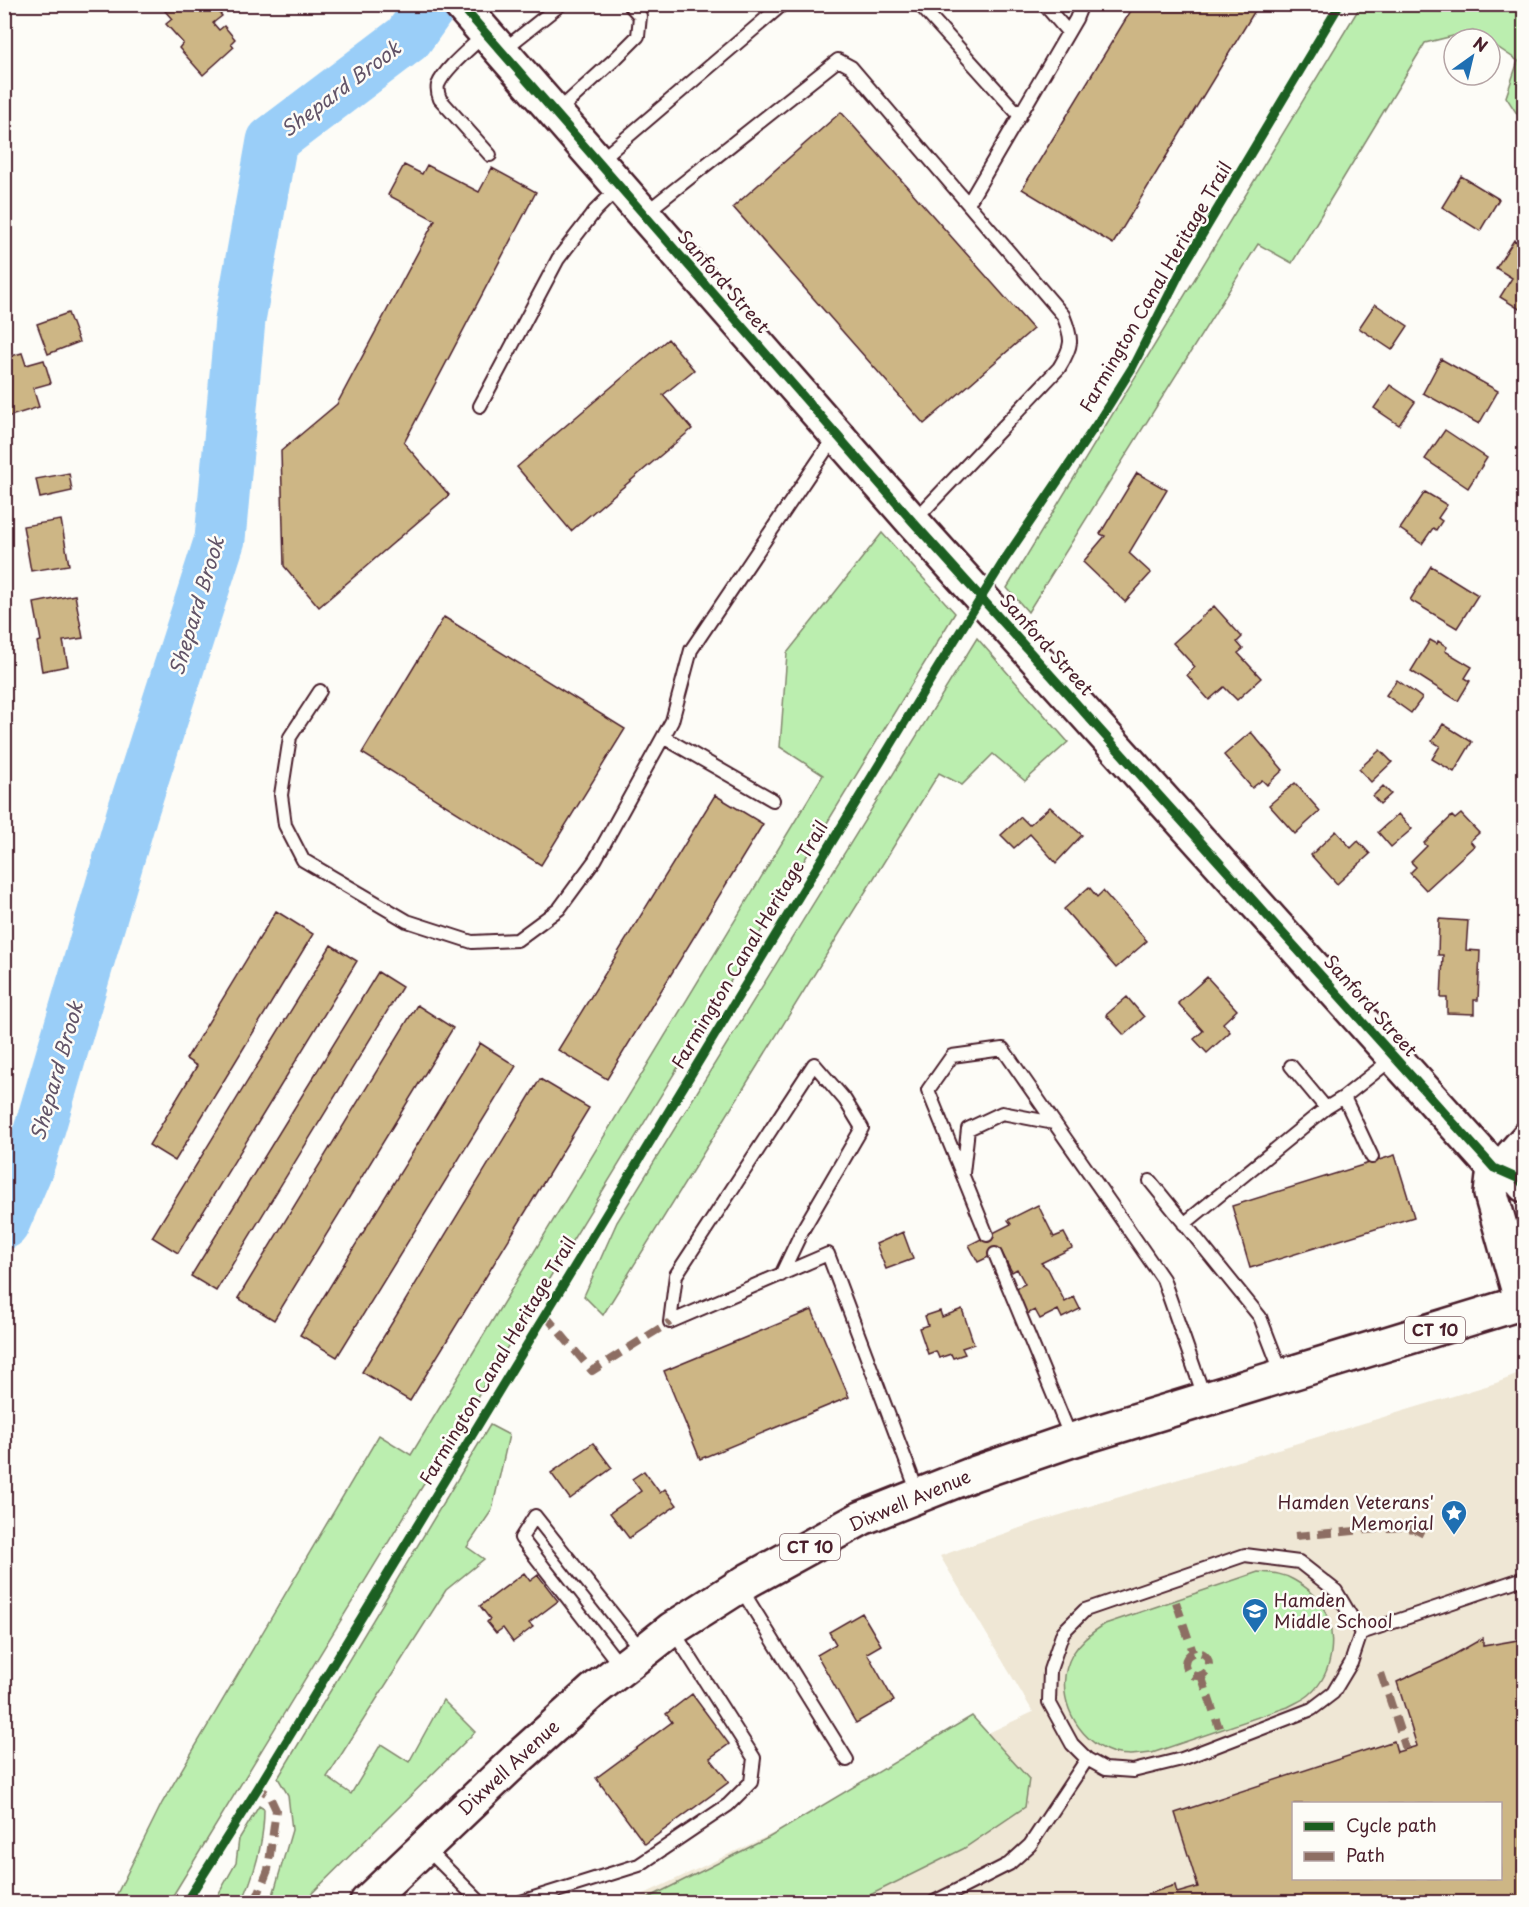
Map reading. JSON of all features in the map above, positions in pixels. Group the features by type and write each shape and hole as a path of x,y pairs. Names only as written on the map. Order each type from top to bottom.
{"street":[{"name":"Sanford Street","path":"460,4 913,522 1494,1168 1519,1179 1524,1185"},
{"path":"1524,1134 1494,1168 1491,1194 1524,1306"},
{"name":"Dixwell Avenue","path":"367,1902 516,1760 594,1690 632,1660 672,1629 740,1586 862,1518 973,1474 1072,1440 1524,1306"}],"lane":[{"path":"490,154 440,99 437,91 438,85 445,74 561,4"},
{"path":"555,114 638,36 640,16 629,4"},
{"path":"597,162 783,4"},
{"path":"919,4 1020,116"},
{"path":"1044,4 1068,32"},
{"path":"968,204 1082,4"},
{"path":"643,215 838,60 851,68 1063,315 1069,330 1071,349 1059,368 913,522"},
{"path":"480,406 558,259 595,212 619,187"},
{"path":"320,691 290,737 281,795 285,825 303,860 407,921 472,942 518,940 559,909 595,860 672,721 691,650 836,435"},
{"path":"663,737 773,800"},
{"path":"987,1235 928,1090 952,1056 1002,1049 1163,1279 1205,1400"},
{"path":"1184,1224 1326,1108 1344,1097 1394,1057"},
{"path":"781,1275 802,1231 862,1128 845,1100 814,1064 676,1275 670,1322 781,1275 828,1254 919,1495"},
{"path":"1291,1066 1326,1108"},
{"path":"1344,1097 1372,1156"},
{"path":"963,1175 968,1129 1002,1113 1054,1123"},
{"path":"1150,1181 1260,1317 1282,1376"},
{"path":"995,1254 1072,1440"},
{"path":"535,1516 632,1660 520,1538 535,1516"},
{"path":"1245,1555 1299,1562 1336,1592 1361,1633 1351,1663 1333,1693 1312,1709 1182,1759 1133,1771 1105,1768 1087,1759 1072,1744 1049,1701 1050,1670 1063,1632 1085,1610 1245,1555"},
{"path":"1361,1633 1524,1578"},
{"path":"740,1586 847,1760"},
{"path":"521,1902 639,1865 728,1805 751,1782 754,1758 672,1629"},
{"path":"934,1902 1009,1864 1030,1845 1087,1759"},
{"path":"426,1848 480,1902"}],"shaded area":[{"name":"Hamden Middle School","path":"1524,1372 1524,1902 627,1902 1033,1712 940,1556 1037,1522 1496,1383"}],"green space":[{"path":"1361,5 1524,5 1524,116 1519,117 1506,97 1518,61 1502,50 1502,27 1442,27 1442,39 1425,43 1292,263 1258,244 1028,612 1007,588"},
{"path":"882,533 955,613 169,1902 113,1902 162,1803 379,1435 411,1455 823,775 780,747 787,653"},
{"path":"977,638 1068,742 1025,781 993,754 962,785 939,773 603,1315 584,1296 617,1222"},
{"path":"490,1425 509,1435 492,1510 467,1547 484,1559 446,1590 327,1777 351,1794 381,1744 409,1762 443,1700 475,1732 303,1902 271,1902 292,1830 288,1795 278,1778"},
{"path":"1258,1572 1290,1578 1308,1589 1319,1601 1330,1624 1329,1663 1318,1686 1309,1695 1288,1707 1152,1753 1117,1754 1094,1743 1084,1733 1075,1722 1069,1709 1065,1696 1065,1682 1072,1655 1087,1637 1105,1624"},
{"path":"972,1716 1029,1779 1025,1807 963,1849 856,1902 640,1902 768,1838"},
{"path":"259,1806 264,1809 260,1845 255,1868 242,1902 214,1902 236,1863 239,1839"}],"building":[{"path":"159,4 212,4 222,16 213,23 219,30 224,26 235,39 231,43 234,47 203,75 179,48 183,43 166,24 172,19"},
{"path":"1135,4 1259,4 1113,244 1022,189"},
{"path":"841,112 1033,329 924,424 733,207"},
{"path":"404,165 422,174 427,165 479,192 492,168 536,192 404,443 449,495 319,607 284,566 281,451 337,404 435,220 388,195"},
{"path":"1461,176 1499,199 1480,231 1442,207"},
{"path":"1514,240 1524,246 1524,312 1500,297 1512,278 1496,268"},
{"path":"1375,304 1408,326 1392,350 1359,328"},
{"path":"68,313 79,342 48,354 37,324"},
{"path":"668,339 694,370 663,395 692,429 571,531 517,467"},
{"path":"22,353 26,365 44,360 51,383 33,388 39,407 4,418 4,358"},
{"path":"1441,359 1498,391 1479,424 1423,393"},
{"path":"1390,385 1415,402 1399,425 1374,408"},
{"path":"1445,430 1487,458 1468,488 1425,459"},
{"path":"69,473 72,491 40,498 36,479"},
{"path":"1137,473 1167,490 1129,553 1151,573 1125,602 1083,562 1105,536 1100,534"},
{"path":"1425,492 1447,505 1438,518 1442,521 1436,530 1433,528 1422,544 1400,529"},
{"path":"61,520 69,565 31,571 23,526"},
{"path":"1431,566 1478,595 1457,628 1410,600"},
{"path":"75,595 83,638 63,641 68,666 42,671 37,642 41,641 34,603"},
{"path":"1214,606 1242,637 1237,642 1243,649 1238,653 1261,678 1237,700 1224,687 1209,700 1187,675 1195,667 1173,643"},
{"path":"444,617 625,729 541,865 362,753"},
{"path":"1430,640 1437,644 1438,641 1447,647 1445,651 1472,667 1465,678 1470,681 1458,701 1411,671"},
{"path":"1397,680 1422,698 1411,713 1386,695"},
{"path":"1443,724 1472,742 1454,772 1432,759 1440,746 1432,741"},
{"path":"1251,732 1283,770 1267,785 1262,780 1252,788 1224,755"},
{"path":"1380,750 1392,762 1371,782 1359,769"},
{"path":"1295,783 1320,811 1295,834 1269,805"},
{"path":"1383,786 1391,794 1380,804 1373,796"},
{"path":"715,795 763,824 607,1079 558,1050"},
{"path":"1050,807 1082,835 1056,863 1030,834 1014,848 1001,835 1021,817 1029,825"},
{"path":"1398,814 1412,829 1391,847 1378,832"},
{"path":"1461,814 1479,833 1470,841 1474,846 1426,890 1410,873 1416,867 1411,862 1427,846 1424,843 1452,816 1455,819"},
{"path":"1336,831 1351,848 1358,841 1370,854 1337,884 1311,855"},
{"path":"1089,887 1097,897 1103,891 1147,941 1116,968 1064,909"},
{"path":"276,911 313,934 175,1161 149,1145 197,1066 186,1059"},
{"path":"1439,919 1468,921 1466,950 1480,951 1478,1000 1474,1000 1474,1014 1447,1013 1447,998 1441,998 1443,955 1438,955"},
{"path":"331,945 357,961 178,1253 152,1237"},
{"path":"378,972 402,987 216,1291 191,1276"},
{"path":"1207,977 1237,1010 1223,1023 1230,1032 1207,1053 1194,1039 1203,1031 1178,1003"},
{"path":"1127,997 1144,1017 1124,1035 1106,1015"},
{"path":"417,1005 453,1028 274,1320 238,1298"},
{"path":"480,1043 516,1066 337,1357 300,1335"},
{"path":"540,1079 589,1108 410,1401 362,1372"},
{"path":"1395,1155 1414,1217 1250,1268 1232,1206"},
{"path":"1038,1205 1054,1237 1064,1233 1072,1248 1041,1263 1048,1269 1065,1302 1074,1297 1080,1309 1062,1318 1058,1310 1040,1319 1035,1310 1027,1314 1014,1289 1025,1284 1017,1269 1012,1272 1001,1251 978,1262 969,1245 1011,1224 1008,1220"},
{"path":"903,1232 913,1259 886,1269 876,1244"},
{"path":"962,1309 974,1344 962,1348 965,1354 953,1358 951,1354 939,1358 936,1351 928,1354 919,1328 928,1325 925,1316 940,1311 942,1317"},
{"path":"812,1310 849,1397 700,1459 664,1371"},
{"path":"593,1443 612,1468 570,1499 551,1473"},
{"path":"644,1471 660,1493 665,1489 677,1505 629,1538 610,1513 641,1491 632,1479"},
{"path":"524,1573 530,1581 538,1575 558,1601 529,1623 533,1627 513,1642 503,1628 496,1633 487,1622 490,1619 480,1606"},
{"path":"862,1613 881,1645 867,1653 894,1701 856,1723 817,1655 836,1644 829,1632"},
{"path":"1483,1638 1483,1646 1524,1639 1524,1902 1124,1902 1175,1885 1177,1893 1198,1887 1175,1813 1394,1741 1397,1752 1417,1746 1397,1682 1445,1660"},
{"path":"692,1694 729,1744 710,1758 729,1782 645,1844 596,1778 672,1722 666,1714"}],"waterway":[{"name":"Shepard Brook","path":"4,1224 29,1165 132,814 220,539 240,320 272,141 408,38 432,4"}],"marked path":[{"path":"545,1315 592,1371 670,1322"},
{"path":"1295,1536 1402,1527 1414,1529 1430,1537"},
{"path":"1176,1602 1193,1652"},
{"path":"1197,1652 1202,1653 1208,1659 1209,1664 1208,1669 1202,1675 1197,1676 1192,1675 1186,1669 1185,1664 1186,1659 1192,1653 1197,1652"},
{"path":"1381,1673 1406,1749"},
{"path":"1201,1675 1219,1728"},
{"path":"255,1902 268,1870 276,1810 269,1795 258,1788"}],"cycle path":[{"path":"460,4 913,522 1494,1168 1519,1179 1524,1185"},
{"name":"Farmington Canal Heritage Trail","path":"186,1902 258,1788 937,669 1005,559 1132,368 1184,265 1340,4"}],"place":[{"name":"Hamden Veterans' Memorial","path":"1454,1536"},
{"name":"Hamden Middle School","path":"1255,1634"}]}
